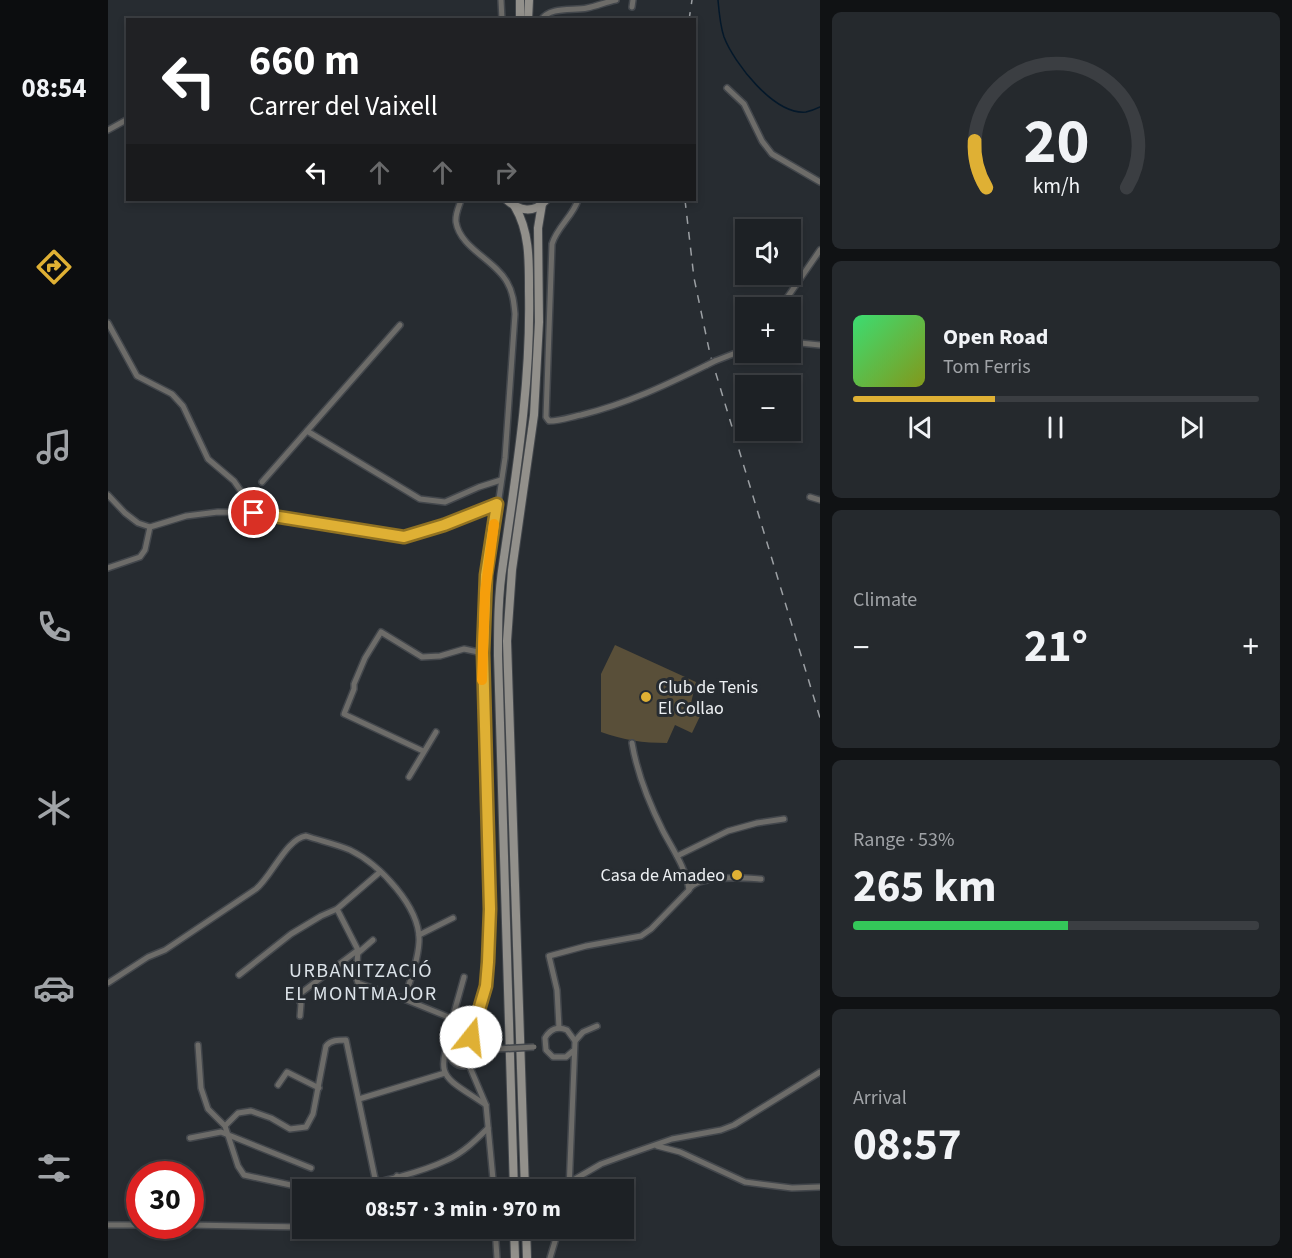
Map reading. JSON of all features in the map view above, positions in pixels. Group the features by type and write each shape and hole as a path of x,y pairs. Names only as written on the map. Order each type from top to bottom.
{"main road":[{"path":"520,0 520,18"},
{"path":"528,18 529,0"},
{"path":"508,201 515,207 525,227 528,251 530,333 517,476 502,566 498,648 514,1179"},
{"path":"515,207 524,210 534,209 544,202"},
{"path":"525,1179 507,641 511,582 534,414 539,322 538,228 544,202"},
{"path":"514,1239 515,1258"},
{"path":"526,1239 527,1258"}],"street":[{"path":"501,0 502,18"},
{"path":"542,18 544,15 554,12 588,8 616,0"},
{"path":"727,88 744,104 762,141 772,154 819,182"},
{"path":"108,130 126,120"},
{"path":"461,201 455,216 458,232 497,268 507,281 513,296 515,328 505,458 485,584 483,653 490,909 486,986 471,1037 479,1050 477,1059 469,1065 461,1066 451,1058 449,1047 455,1038 471,1037"},
{"path":"578,201 575,209 556,233 552,244 546,417 549,420 557,421 598,411 659,389 735,353"},
{"path":"787,297 819,249"},
{"path":"108,323 137,376 172,394 183,406 208,459 234,481 243,494 244,514"},
{"path":"262,482 400,326"},
{"path":"801,343 819,345"},
{"path":"307,431 420,500 445,502 478,487 501,480"},
{"path":"108,495 138,523 150,527 196,514 218,512 334,525 404,537 444,525 497,504"},
{"path":"810,497 819,500"},
{"path":"108,568 140,557 145,550 150,527"},
{"path":"423,751 344,714 370,647 381,632 422,657 440,656 464,649 483,653"},
{"path":"409,777 436,732"},
{"path":"632,743 636,766 647,795 687,878 689,890"},
{"path":"677,856 728,831 784,819"},
{"path":"108,983 148,957 165,950 256,890 265,882 293,842 306,836 352,851 380,872 404,898 419,935 417,958 404,999"},
{"path":"239,975 291,934 337,909 380,872"},
{"path":"559,1028 557,990 549,957 586,946 640,936 651,929 689,890 692,884 702,880 761,879"},
{"path":"337,909 358,952 356,977 358,983 473,1027"},
{"path":"419,935 453,918"},
{"path":"300,1016 301,1004 297,996 373,940"},
{"path":"464,977 452,1020 454,1024 443,1056 445,1073 452,1082 486,1105"},
{"path":"570,1179 573,1051 575,1041 584,1032 597,1026"},
{"path":"573,1051 566,1057 556,1058 547,1053 544,1047 548,1034 559,1028 567,1030 575,1041"},
{"path":"225,1126 238,1113 251,1111 271,1118 290,1130 306,1127 313,1113 326,1046 331,1042 346,1040 375,1179"},
{"path":"198,1045 201,1088 208,1109 225,1126 238,1166 244,1175 292,1185"},
{"path":"479,1050 544,1047"},
{"path":"469,1065 486,1105 493,1179"},
{"path":"278,1085 287,1072 319,1088"},
{"path":"575,1179 601,1164 681,1137 721,1130 734,1125 819,1072"},
{"path":"359,1099 445,1073"},
{"path":"389,1179 448,1160 470,1146 488,1128"},
{"path":"190,1138 221,1132 311,1168"},
{"path":"655,1146 680,1152 745,1182 782,1187 819,1186"},
{"path":"108,1225 126,1225"},
{"path":"204,1225 292,1227"},
{"path":"496,1239 497,1258"},
{"path":"550,1258 556,1239"}],"shaded area":[{"name":"Club de Tenis El Collao","path":"615,645 696,682 691,703 702,712 692,733 675,725 667,743 633,740 601,732 601,674"}],"waterway":[{"path":"718,0 724,37 729,48 757,85 781,105 794,111 806,112 820,107"}],"railway":[{"path":"689,18 692,0"},
{"path":"685,201 694,278 710,354 820,718"}],"slow traffic":[{"path":"482,680 486,575 494,524"}],"place":[{"name":"Club de Tenis El Collao","path":"646,697"},
{"name":"Casa de Amadeo","path":"737,875"}],"district":[{"name":"URBANITZACIÓ EL MONTMAJOR","path":"361,982"}],"route":[{"path":"254,513 404,537 470,516 497,504 486,575 482,690 490,879 488,962 486,986 471,1037"}]}
